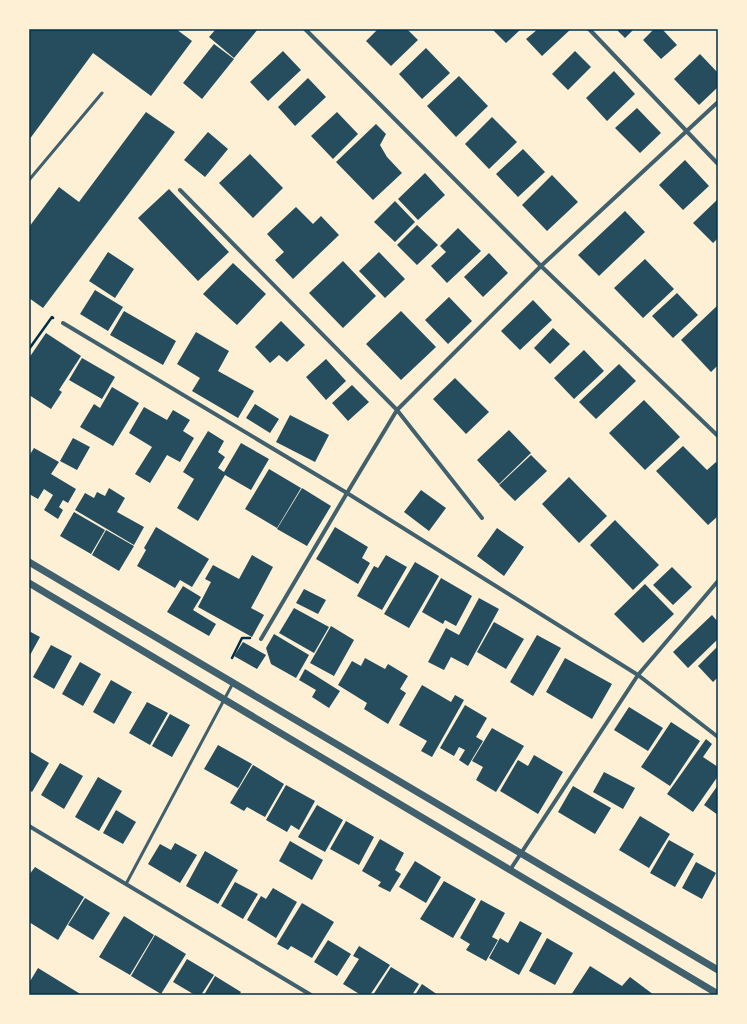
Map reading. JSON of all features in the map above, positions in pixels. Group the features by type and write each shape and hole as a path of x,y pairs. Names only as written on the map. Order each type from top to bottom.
{"street":[{"path":"305,29 541,266 718,436"},
{"path":"589,29 718,164"},
{"path":"261,639 397,410 541,266 718,102"},
{"path":"180,190 397,410 482,518"},
{"path":"63,323 347,493 638,675 718,737"},
{"path":"29,562 718,970"},
{"path":"510,870 638,675 718,581"},
{"path":"29,583 718,994"},
{"path":"29,826 311,995"}],"lane":[{"path":"29,180 102,93"},
{"path":"126,884 233,683"}],"path":[{"path":"29,349 52,317 63,323"},
{"path":"232,658 242,638 261,639"}],"building":[{"path":"29,29 176,29 192,41 151,96 93,53 29,140"},
{"path":"216,29 258,29 234,58 209,37"},
{"path":"378,29 407,29 418,40 391,66 366,41"},
{"path":"492,29 521,29 506,43"},
{"path":"538,29 571,29 542,56 526,39"},
{"path":"616,29 634,29 625,38"},
{"path":"654,29 662,29 677,45 661,59 643,40"},
{"path":"214,44 234,59 202,99 183,83"},
{"path":"426,48 450,73 422,99 399,74"},
{"path":"283,51 301,70 268,101 250,82"},
{"path":"575,51 591,67 568,90 552,74"},
{"path":"700,54 718,73 718,87 699,105 674,79"},
{"path":"614,71 635,94 607,121 586,98"},
{"path":"459,76 488,106 456,137 427,106"},
{"path":"308,78 326,97 295,126 278,107"},
{"path":"637,108 661,133 640,153 615,128"},
{"path":"146,112 175,132 43,308 29,298 29,227 59,187 79,202"},
{"path":"337,112 358,134 333,159 311,136"},
{"path":"492,117 517,142 489,169 465,144"},
{"path":"376,124 386,134 380,145 387,157 402,173 373,200 336,162"},
{"path":"208,132 228,149 205,177 184,160"},
{"path":"523,149 545,172 518,197 496,174"},
{"path":"250,154 283,188 253,218 219,183"},
{"path":"685,160 709,186 683,210 659,185"},
{"path":"425,173 445,195 418,220 398,199"},
{"path":"552,175 578,202 547,231 522,205"},
{"path":"169,189 229,252 198,281 138,218"},
{"path":"718,199 718,238 713,243 693,223"},
{"path":"395,201 415,222 395,242 374,222"},
{"path":"296,207 313,224 321,216 339,235 293,279 275,260 284,252 267,234"},
{"path":"625,211 645,232 599,276 578,255"},
{"path":"417,225 438,245 417,265 397,245"},
{"path":"458,228 481,251 447,283 431,266 446,252 440,246"},
{"path":"108,252 134,269 115,298 89,281"},
{"path":"379,252 405,279 385,298 359,271"},
{"path":"489,253 508,273 483,297 464,277"},
{"path":"645,259 674,289 643,318 614,288"},
{"path":"343,261 376,296 343,328 309,293"},
{"path":"233,263 266,294 237,325 203,294"},
{"path":"95,290 123,307 108,331 80,314"},
{"path":"677,293 698,315 673,338 652,316"},
{"path":"449,297 472,321 448,344 425,320"},
{"path":"533,300 552,320 520,350 501,331"},
{"path":"718,305 718,365 711,372 681,340"},
{"path":"124,311 176,341 163,365 110,335"},
{"path":"401,311 436,347 401,380 366,344"},
{"path":"281,321 305,345 287,362 279,355 270,363 255,347"},
{"path":"553,328 570,344 550,364 534,348"},
{"path":"196,332 229,351 218,371 254,391 238,418 192,391 200,378 177,364"},
{"path":"46,333 81,356 59,390 62,392 51,409 29,395 29,358"},
{"path":"584,350 604,371 574,399 554,378"},
{"path":"82,358 115,377 102,399 69,380"},
{"path":"326,359 346,381 326,400 306,377"},
{"path":"619,364 636,381 596,419 579,402"},
{"path":"455,378 489,412 466,434 433,399"},
{"path":"352,385 369,402 348,421 332,403"},
{"path":"112,387 139,403 113,446 80,427 94,404 100,408"},
{"path":"644,400 680,437 645,470 609,433"},
{"path":"255,404 279,419 270,433 246,418"},
{"path":"144,407 167,420 173,410 190,420 183,431 194,438 180,462 167,455 150,483 135,474 152,447 129,433"},
{"path":"290,415 329,435 315,462 276,442"},
{"path":"509,430 531,453 499,484 477,460"},
{"path":"208,431 224,441 218,452 225,457 218,468 224,472 241,443 269,459 251,490 225,475 198,521 177,508 194,479 183,472"},
{"path":"73,438 90,447 77,470 60,461"},
{"path":"683,446 707,470 716,462 718,465 718,516 708,525 656,471"},
{"path":"34,448 59,462 51,474 76,489 68,503 63,500 59,507 63,510 58,519 44,510 53,495 44,489 38,499 29,494 29,456"},
{"path":"531,455 547,471 515,501 499,485"},
{"path":"269,469 301,488 277,528 245,509"},
{"path":"569,477 607,516 579,543 542,504"},
{"path":"109,488 125,498 117,512 144,527 134,545 75,510 85,493 94,498 97,492 105,496"},
{"path":"302,488 331,506 307,546 277,529"},
{"path":"421,490 446,508 429,531 404,512"},
{"path":"74,512 105,530 91,554 60,536"},
{"path":"615,520 659,565 633,590 590,545"},
{"path":"156,527 209,559 192,587 180,580 175,588 137,566 146,550 144,548"},
{"path":"335,527 368,547 362,558 370,563 358,584 316,559"},
{"path":"497,528 524,547 504,576 477,556"},
{"path":"106,530 134,546 119,571 92,555"},
{"path":"252,555 273,567 251,608 264,615 252,637 198,607 211,582 205,579 213,565 239,579"},
{"path":"386,555 407,567 382,610 357,596 374,566 378,568"},
{"path":"415,562 439,576 409,628 384,614"},
{"path":"672,567 692,587 673,605 653,585"},
{"path":"441,578 472,596 456,626 445,620 443,624 422,612"},
{"path":"645,584 674,614 643,643 614,614"},
{"path":"183,586 201,597 193,610 216,624 209,636 167,612"},
{"path":"304,589 326,600 318,614 296,603"},
{"path":"479,598 499,609 468,666 451,657 444,670 428,662 446,628 459,635"},
{"path":"294,608 329,627 314,653 279,633"},
{"path":"712,615 718,622 718,639 688,668 673,652"},
{"path":"494,622 524,639 506,669 477,652"},
{"path":"331,626 354,640 334,676 310,663"},
{"path":"29,631 40,637 29,657"},
{"path":"274,634 309,655 296,678 271,664 266,648"},
{"path":"537,635 561,648 533,696 510,682"},
{"path":"243,642 266,655 257,669 234,656"},
{"path":"51,645 72,656 54,689 33,677"},
{"path":"718,646 718,677 713,682 698,666"},
{"path":"365,658 385,669 388,664 408,676 400,689 406,693 388,724 364,709 367,703 338,685 352,661 361,666"},
{"path":"565,658 612,684 592,719 546,692"},
{"path":"80,662 101,674 83,706 62,694"},
{"path":"305,669 340,691 329,708 312,697 316,690 299,680"},
{"path":"111,680 132,692 114,724 93,712"},
{"path":"422,685 451,702 455,695 464,700 432,757 421,751 427,741 399,725"},
{"path":"147,702 168,713 150,745 129,733"},
{"path":"465,705 487,718 476,737 483,741 468,766 459,760 465,750 459,747 454,756 440,748"},
{"path":"629,707 663,728 648,751 614,730"},
{"path":"170,714 190,725 172,757 152,746"},
{"path":"671,722 700,741 670,786 641,767"},
{"path":"492,728 524,746 496,792 476,780 483,767 472,761"},
{"path":"706,739 712,744 703,757 718,767 718,776 693,812 667,794"},
{"path":"218,745 252,764 238,788 204,769"},
{"path":"29,751 49,763 32,792 29,790"},
{"path":"534,755 563,772 538,814 500,791 518,760 528,766"},
{"path":"60,763 83,776 64,809 41,795"},
{"path":"253,765 284,784 265,817 247,807 244,811 230,803"},
{"path":"604,772 635,788 623,809 593,792"},
{"path":"98,777 122,791 99,831 75,817"},
{"path":"286,785 315,801 299,830 291,825 287,832 266,820"},
{"path":"718,785 718,815 704,805"},
{"path":"573,786 611,808 595,834 558,812"},
{"path":"317,805 343,820 325,852 298,837"},
{"path":"116,810 136,822 123,844 103,833"},
{"path":"640,816 670,834 649,868 619,850"},
{"path":"346,821 374,837 359,865 330,849"},
{"path":"380,839 404,853 395,870 401,874 390,892 378,886 381,882 362,871"},
{"path":"669,840 694,854 675,887 650,873"},
{"path":"290,841 323,860 312,880 279,861"},
{"path":"175,843 197,855 180,883 148,864 160,844 171,850"},
{"path":"205,851 238,870 218,904 186,886"},
{"path":"415,861 441,877 426,903 399,887"},
{"path":"696,862 716,873 702,899 682,888"},
{"path":"35,867 84,897 58,940 29,922 29,875"},
{"path":"444,881 476,899 453,938 420,919"},
{"path":"235,882 258,894 243,919 221,906"},
{"path":"273,888 297,902 276,938 247,920 261,896 266,899"},
{"path":"85,898 110,913 93,940 68,925"},
{"path":"481,900 505,913 492,937 498,940 486,961 466,950 470,944 460,938"},
{"path":"302,903 334,922 312,958 291,946 288,950 277,944"},
{"path":"124,916 154,935 130,975 99,957"},
{"path":"520,921 542,933 519,975 489,958 500,938 508,943"},
{"path":"155,935 186,954 161,994 131,976"},
{"path":"547,938 573,953 555,985 529,971"},
{"path":"328,940 351,954 337,976 314,962"},
{"path":"359,946 390,965 370,995 361,995 343,984 359,959 353,956"},
{"path":"187,959 214,975 201,995 195,995 173,982"},
{"path":"590,966 622,986 630,977 654,995 571,995"},
{"path":"391,967 419,984 412,995 373,995"},
{"path":"38,968 82,995 29,995 29,983"},
{"path":"215,976 241,992 239,995 204,995"},
{"path":"422,984 438,995 415,995"}]}
